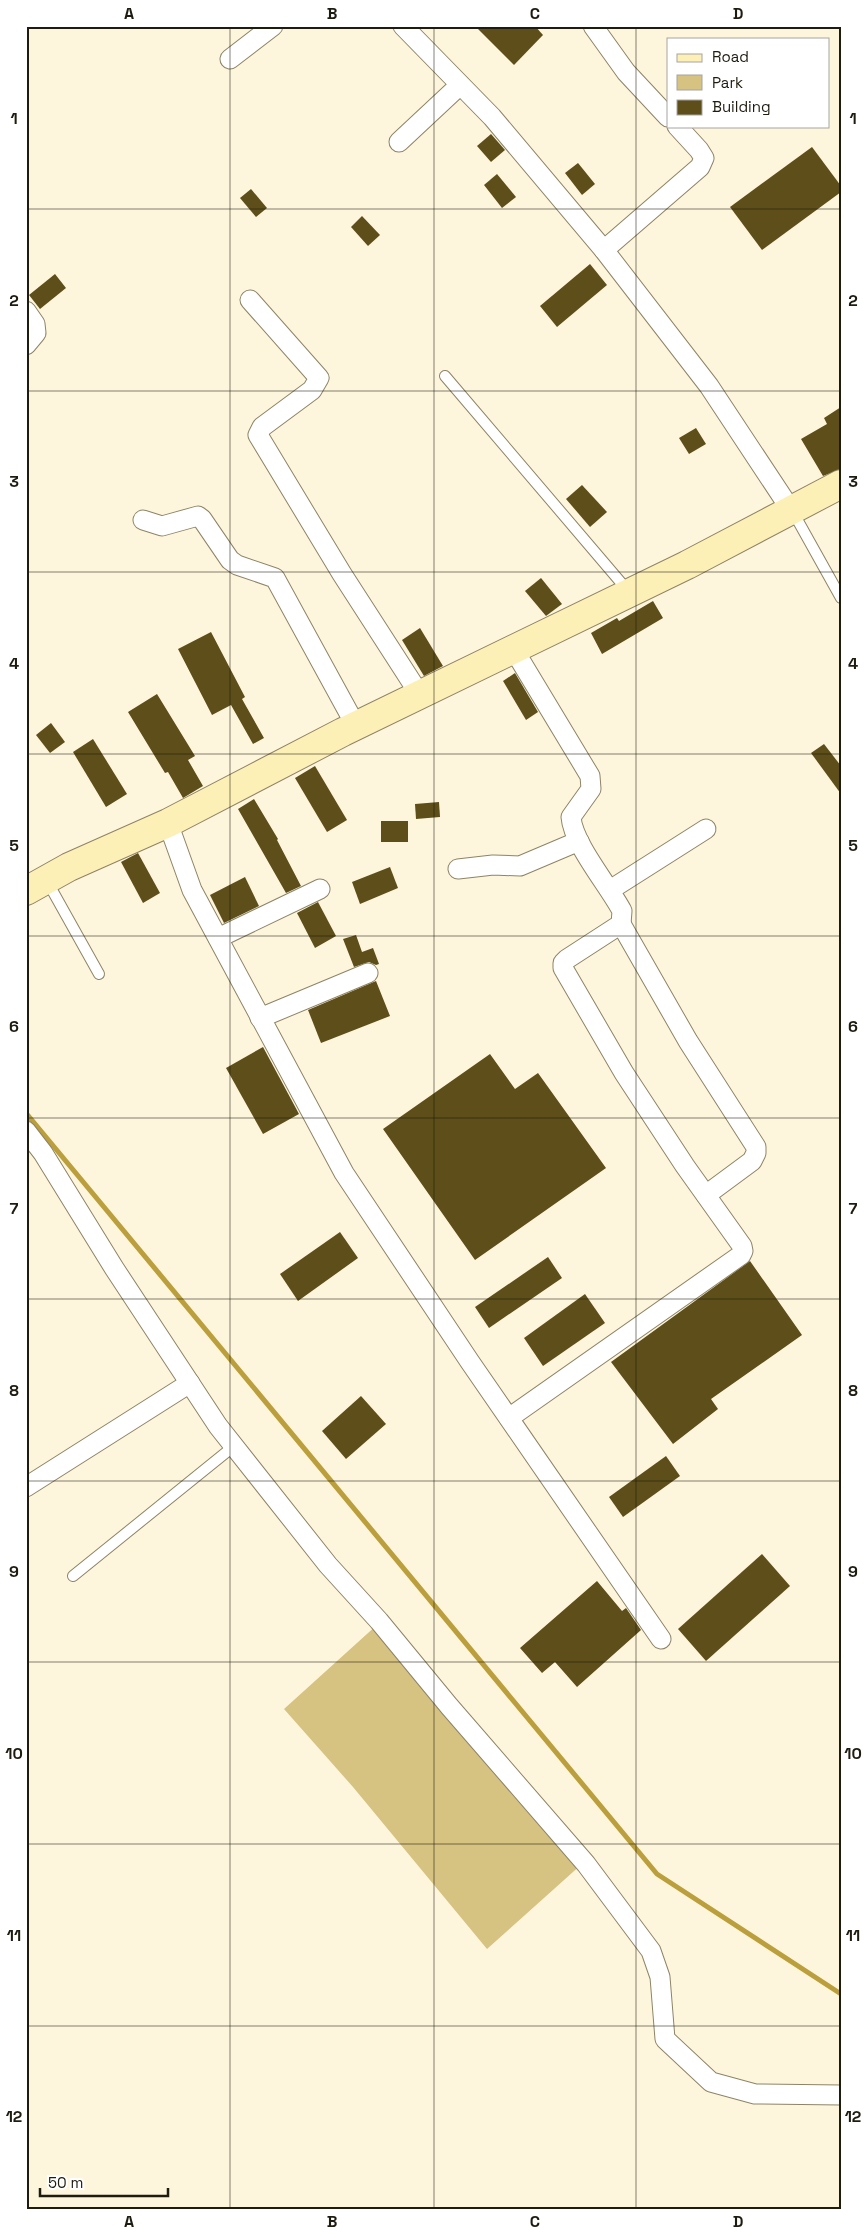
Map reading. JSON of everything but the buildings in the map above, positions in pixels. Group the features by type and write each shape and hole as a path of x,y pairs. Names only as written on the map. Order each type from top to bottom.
{"main road":[{"path":"36,886 70,867 168,823 356,726 630,593 841,484"}],"street":[{"path":"230,60 273,26"},
{"path":"403,26 492,117 604,250 709,386 792,510"},
{"path":"593,26 626,72 667,116"},
{"path":"399,142 460,85"},
{"path":"604,250 700,167 704,158 679,128"},
{"path":"250,300 319,378 312,390 262,427 258,435 342,574 420,695"},
{"path":"26,311 35,324 36,332 26,345"},
{"path":"143,520 162,526 198,516 230,560 237,566 275,578 356,726"},
{"path":"514,650 590,776 591,789 571,817 579,841 622,912 621,924 688,1041 756,1147 756,1153 752,1161 706,1195"},
{"path":"168,823 192,890 344,1173 470,1362 661,1639"},
{"path":"610,890 706,829"},
{"path":"458,869 493,865 520,866 579,841"},
{"path":"218,938 320,889"},
{"path":"509,1418 741,1255 743,1251 742,1246 624,1073 563,968 563,963 567,959 621,924"},
{"path":"260,1018 368,973"},
{"path":"26,1131 43,1153 114,1268 234,1446 328,1565 379,1621 449,1706 586,1864 651,1951 660,1978 665,2039 711,2082 755,2094 841,2095"},
{"path":"26,1487 190,1383"}],"lane":[{"path":"445,376 630,593"},
{"path":"792,510 841,598"},
{"path":"36,886 99,974"},
{"path":"73,1576 234,1446"}],"green space":[{"path":"378,1624 583,1863 487,1949 353,1787 284,1709"}],"waterway":[{"path":"26,1113 657,1874 841,1994"}]}
